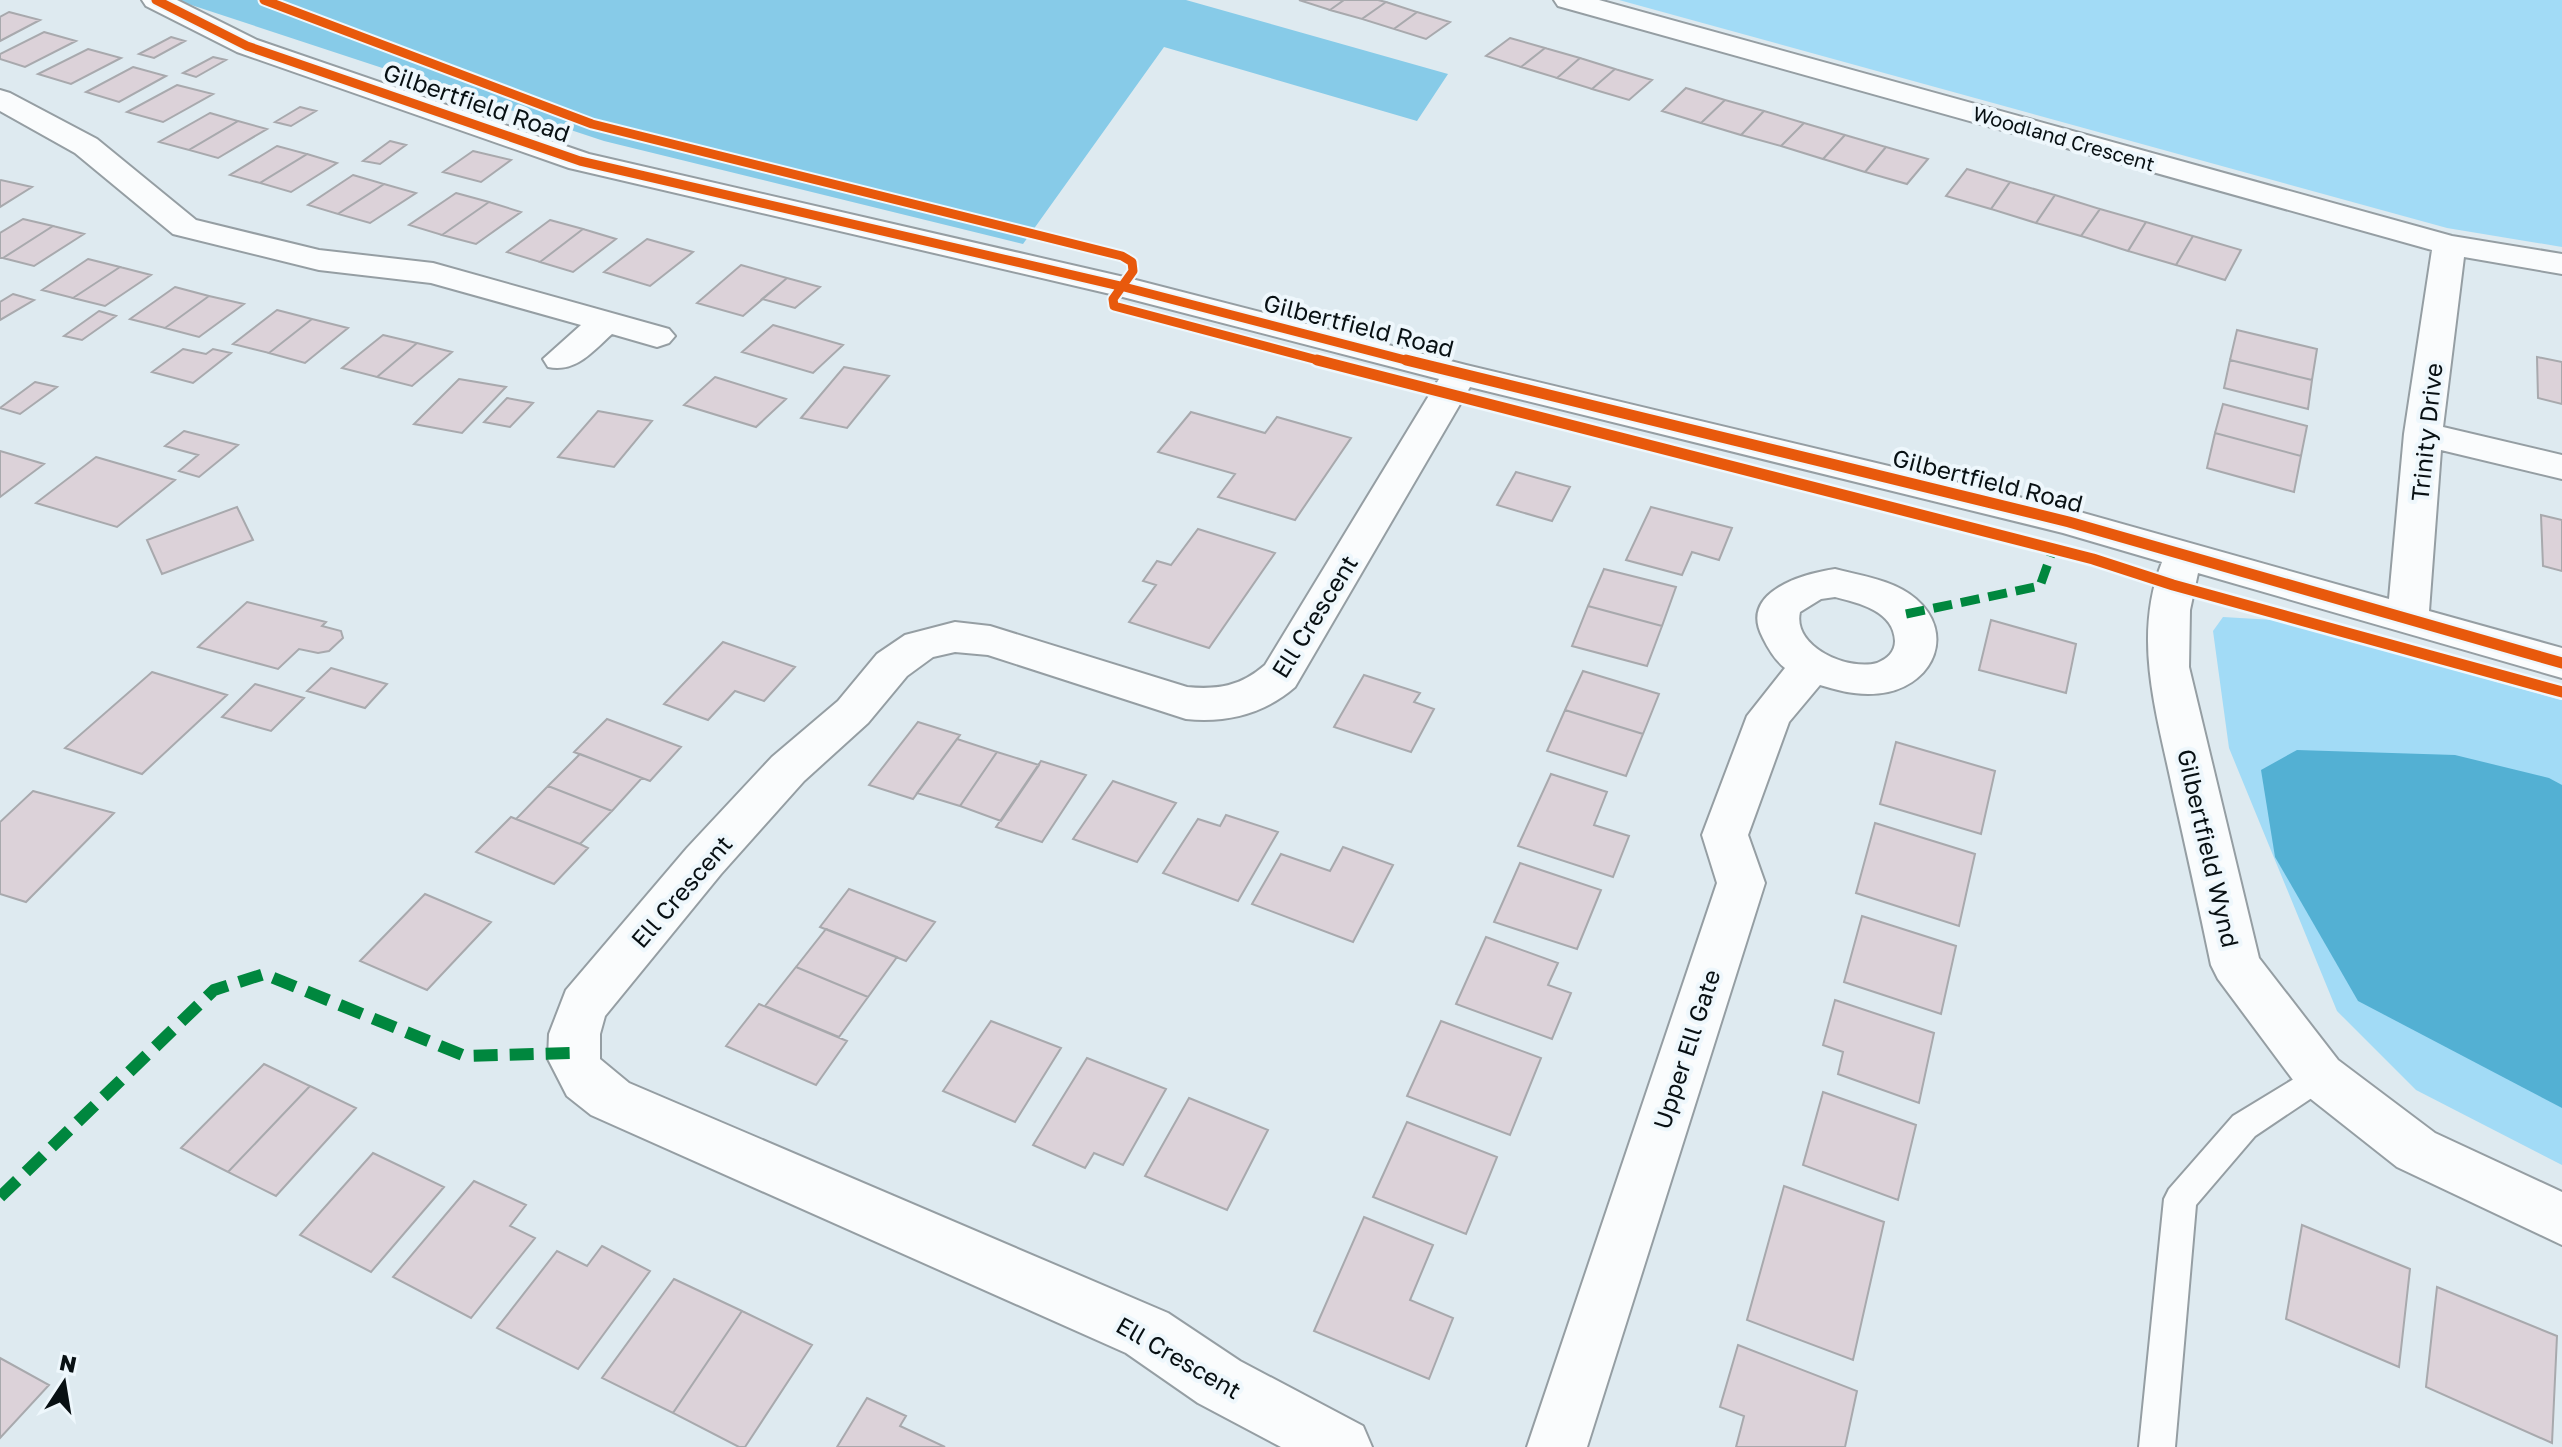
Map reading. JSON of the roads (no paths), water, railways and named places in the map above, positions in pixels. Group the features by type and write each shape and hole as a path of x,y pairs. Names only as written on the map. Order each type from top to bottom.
{"street":[{"name":"Gilbertfield Road","path":"156,0 247,46 580,161 1124,287 1460,374 2054,518 2562,663"},
{"name":"Woodland Crescent","path":"1568,0 2449,245 2562,264"},
{"path":"0,99 86,146 185,227 319,260 433,273 657,336"},
{"name":"Trinity Drive","path":"2408,620 2423,434 2449,245"},
{"path":"561,359 606,322"},
{"name":"Ell Crescent","path":"1342,1447 1219,1382 1147,1333 610,1099 591,1088 578,1072 572,1053 574,1029 584,1005 704,861 788,769 853,712 892,665 920,645 955,637 990,641 1186,703 1225,704 1264,690 1280,676 1460,374"},
{"path":"2423,434 2562,467"},
{"name":"Gilbertfield Wynd","path":"2185,553 2173,585 2169,610 2168,667 2236,965 2320,1076 2416,1150 2562,1219"},
{"name":"Upper Ell Gate","path":"1557,1447 1741,883 1725,835 1769,716 1812,666"}],"lane":[{"path":"2157,1447 2180,1199 2244,1126 2320,1076"}]}
